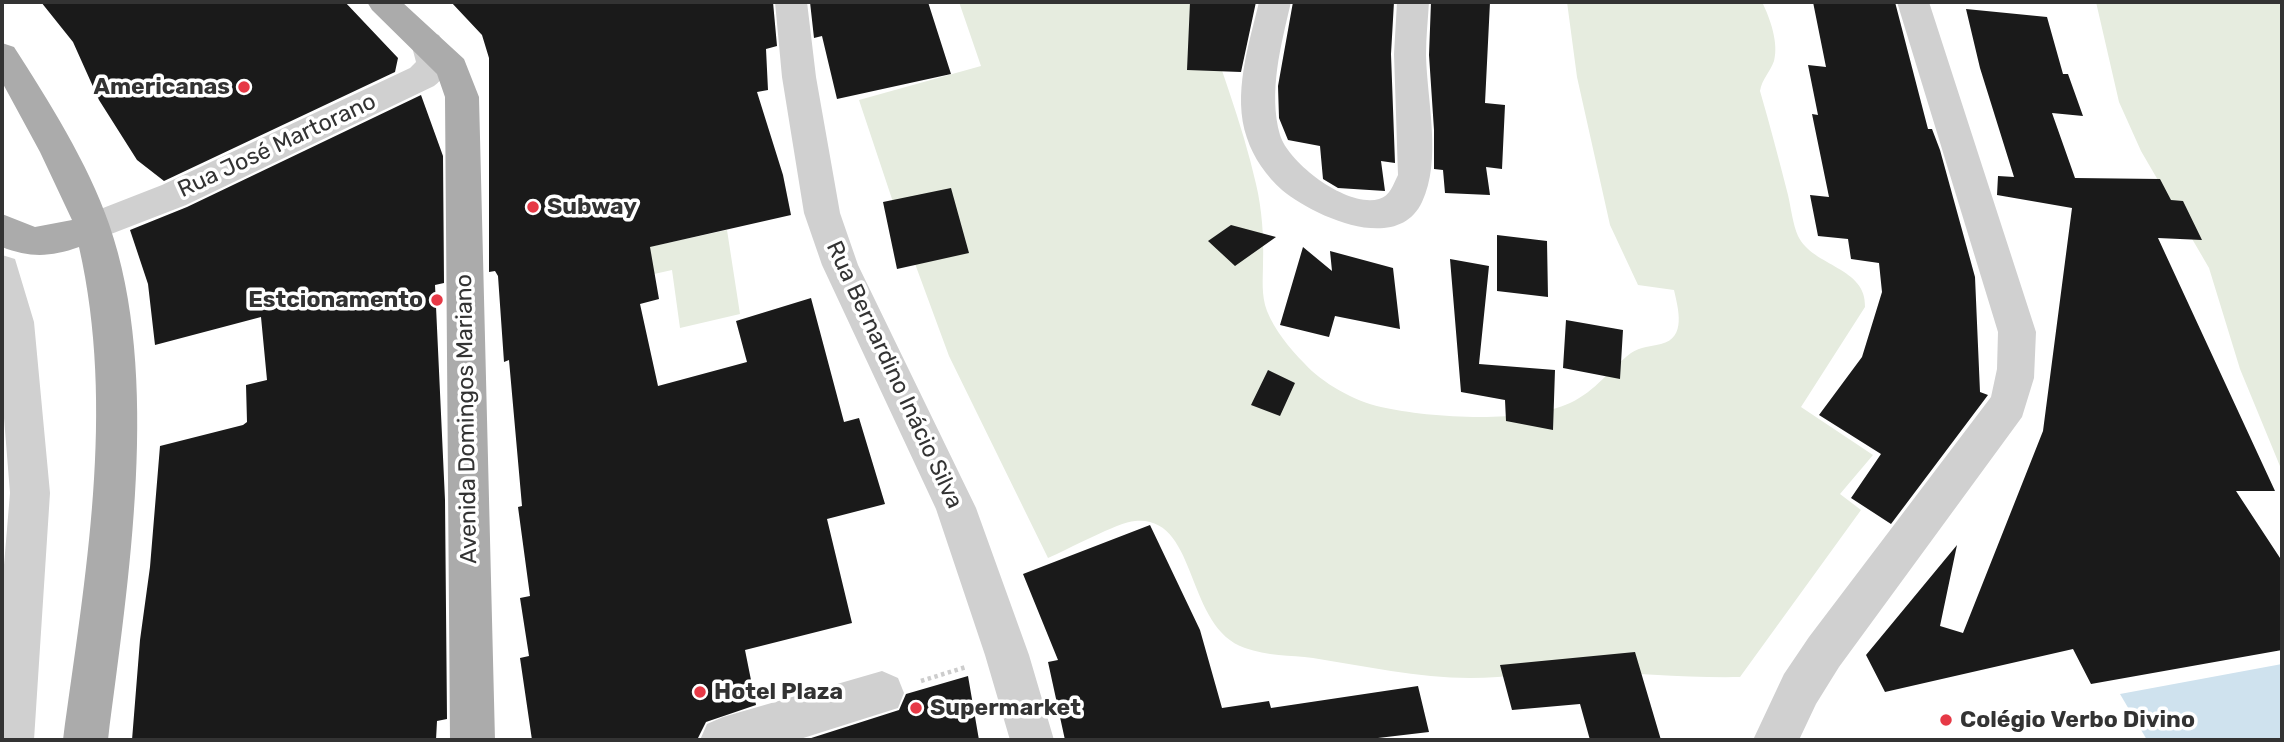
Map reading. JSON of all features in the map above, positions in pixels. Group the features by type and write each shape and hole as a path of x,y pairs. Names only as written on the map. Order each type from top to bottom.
{"main road":[{"path":"383,2 427,43"},
{"name":"Avenida Domingos Mariano","path":"427,43 452,68 462,97 473,740"},
{"path":"2,55 57,150 93,227 114,328 116,444 108,545 86,740"},
{"path":"2,228 13,239 35,243 63,239 93,227"}],"street":[{"name":"Rua Bernardino Inácio Silva","path":"791,2 799,77 822,212 840,265 956,508 1007,655 1032,740"},
{"path":"1275,2 1261,62 1259,106 1270,154 1296,183 1312,194 1359,213 1385,213 1396,209 1404,203 1413,188 1415,175 1410,54 1413,2"},
{"path":"1775,740 1800,689 1853,610 2008,405 2015,384 2018,363 2017,332 1913,2"},
{"name":"Rua José Martorano","path":"93,227 174,195 422,77 431,70 434,63 427,43"},
{"path":"2,270 15,322 30,493 12,740"},
{"path":"1793,740 1793,724 1800,689"},
{"path":"723,740 882,693"}],"path":[{"path":"882,693 1007,655"}],"shaded area":[{"path":"959,2 1199,2 1237,115 1256,184 1262,224 1264,299 1278,332 1311,370 1350,396 1401,411 1477,417 1528,414 1570,403 1595,386 1631,353 1669,341 1678,329 1679,313 1674,290 1638,285 1610,225 1577,77 1567,2 1762,2 1773,31 1775,54 1760,91 1796,232 1815,255 1849,275 1863,294 1865,307 1801,407 1873,455 1840,494 1861,510 1740,677 1581,671 1484,678 1450,677 1262,653 1245,648 1225,636 1211,618 1171,535 1156,524 1135,521 1127,523 1048,558 949,356 900,223 859,100 981,66"},
{"path":"2096,2 2282,2 2282,471 2240,369 2209,268 2141,151 2119,102"},
{"path":"727,230 740,314 680,328 672,270 502,308 501,279"}],"water":[{"path":"2282,664 2282,740 2147,740 2120,694"}],"building":[{"name":"Americanas","path":"41,2 345,2 398,58 395,72 164,181 137,160 99,100 73,42"},
{"path":"451,2 773,2 777,46 766,49 768,90 757,92 783,175 791,215 650,247 659,299 640,304 658,386 747,362 736,321 811,298 844,422 859,418 885,504 827,519 852,623 745,650 756,705 706,722 697,740 532,740 520,658 529,656 520,598 530,596 518,507 522,506 509,360 504,362 498,276 495,271 489,272 489,58 482,35"},
{"path":"810,2 928,2 951,74 837,99 822,36 814,38"},
{"path":"1190,2 1256,2 1241,72 1187,70"},
{"path":"1293,2 1394,2 1391,54 1395,163 1381,161 1385,191 1338,188 1323,179 1320,146 1288,140 1279,118 1278,86"},
{"path":"1431,2 1490,2 1485,103 1505,105 1502,169 1486,167 1490,195 1445,193 1443,170 1434,169 1429,55"},
{"path":"1813,2 1895,2 1928,129 1932,129 1940,150 1975,277 1980,392 1988,395 1891,524 1851,498 1881,454 1819,415 1862,357 1882,292 1879,263 1851,259 1848,239 1818,236 1810,195 1829,197 1812,114 1818,115 1808,65 1826,67"},
{"path":"1966,9 2047,17 2063,74 2068,74 2083,116 2052,113 2075,178 2160,179 2171,200 2183,201 2202,240 2158,238 2275,491 2236,491 2282,561 2282,650 2091,684 2073,649 1885,692 1866,655 1957,545 1940,626 1963,633 2043,431 2072,208 1997,195 1998,176 2014,177 1980,68"},
{"path":"421,95 443,156 444,283 435,285 445,500 447,719 437,721 436,740 132,740 160,446 243,425 247,422 246,385 267,380 261,317 155,345 148,284 130,230 187,207"},
{"path":"951,188 969,253 897,269 883,202"},
{"path":"1231,225 1276,237 1235,266 1208,241"},
{"path":"1497,235 1547,241 1548,297 1497,291"},
{"path":"1303,247 1332,271 1330,251 1393,268 1400,329 1335,316 1329,337 1280,325"},
{"path":"1450,259 1489,266 1479,364 1555,370 1553,430 1506,421 1505,400 1461,392"},
{"path":"1566,320 1623,330 1620,379 1563,368"},
{"path":"1268,370 1295,383 1280,416 1251,405"},
{"path":"1150,525 1200,630 1222,708 1269,701 1271,708 1418,686 1429,732 1361,740 1065,740 1048,662 1058,660 1023,574"},
{"path":"1635,652 1661,740 1590,740 1580,704 1512,710 1500,665"},
{"name":"Supermarket","path":"968,676 979,740 805,740 899,710 906,694"}],"place":[{"name":"Americanas","path":"244,87"},
{"name":"Subway","path":"533,207"},
{"name":"Estcionamento","path":"437,300"},
{"name":"Hotel Plaza","path":"700,692"},
{"name":"Supermarket","path":"916,708"},
{"name":"Colégio Verbo Divino","path":"1946,720"}]}
